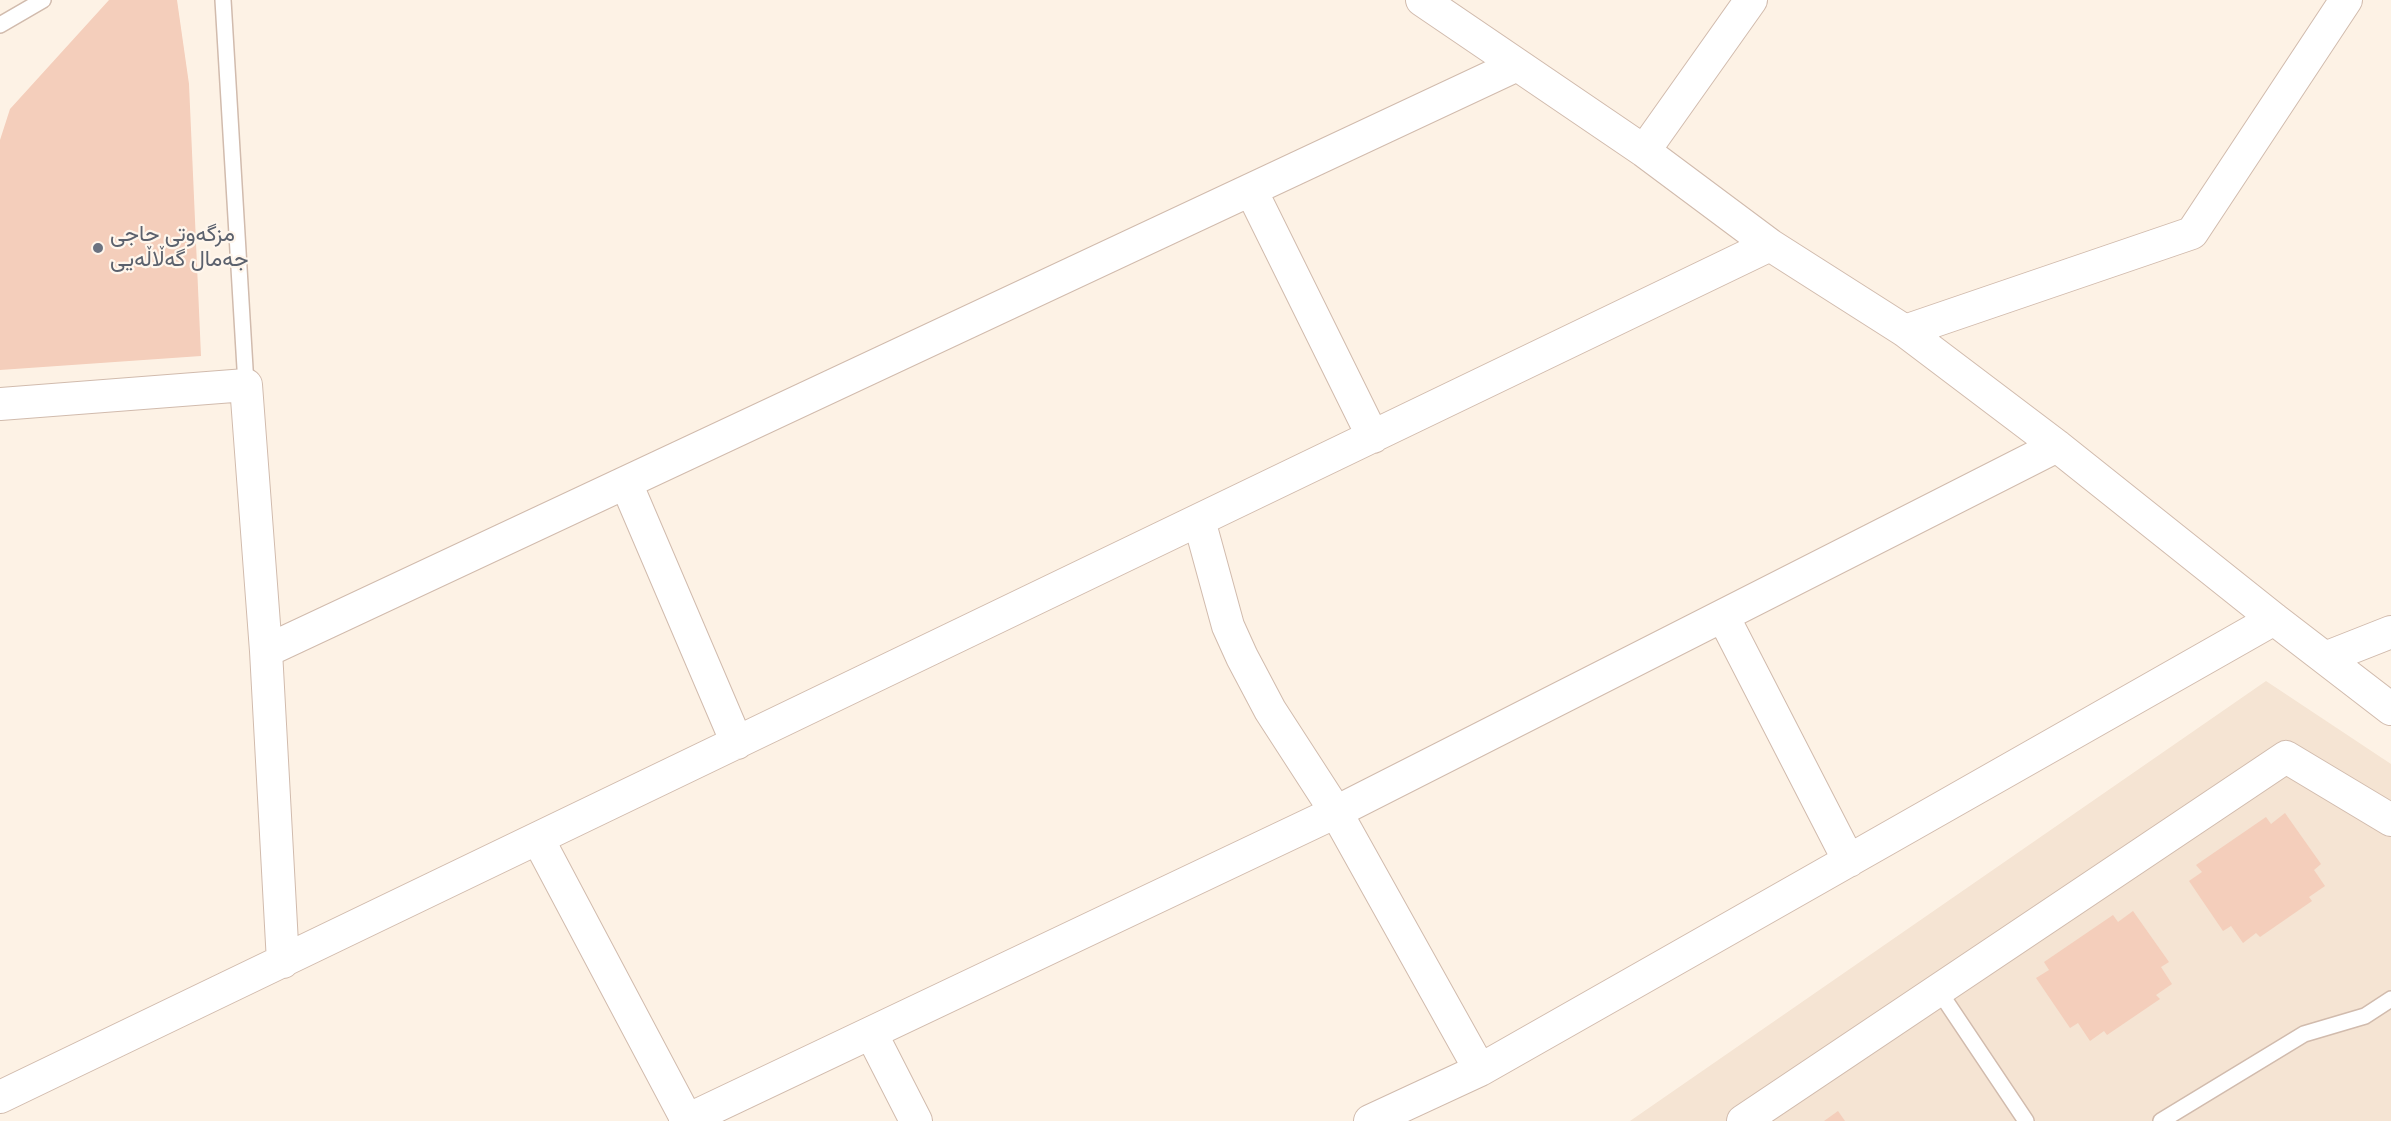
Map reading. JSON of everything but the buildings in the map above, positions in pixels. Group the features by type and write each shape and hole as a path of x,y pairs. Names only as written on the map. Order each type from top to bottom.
{"street":[{"path":"1644,151 1751,0"},
{"path":"1905,331 2192,233 2346,0"},
{"path":"1433,3 1518,65 1644,151 1770,245 1905,331 2057,446 2274,620 2391,709"},
{"path":"266,651 1518,65"},
{"path":"1251,190 1373,437"},
{"path":"0,1098 1770,245"},
{"path":"0,404 246,385 266,651 283,962"},
{"path":"538,839 686,1120 1336,812 2057,446"},
{"path":"626,483 737,743"},
{"path":"1200,520 1228,626 1242,657 1270,710 1336,812 1480,1070"},
{"path":"1723,616 1849,861"},
{"path":"1370,1121 1480,1070 2274,620"},
{"path":"2325,658 2391,632"},
{"path":"1743,1121 2286,757 2391,820"},
{"path":"871,1033 916,1121"}],"lane":[{"path":"0,24 43,0"},
{"path":"223,0 246,385"},
{"path":"1939,991 2026,1121"},
{"path":"2161,1121 2304,1034 2365,1016 2391,999"}],"shaded area":[{"path":"2266,681 2391,764 2391,1121 1630,1121"}],"place":[{"name":"مزگەوتی حاجی جەمال گەڵاڵەیی","path":"98,248"}]}
